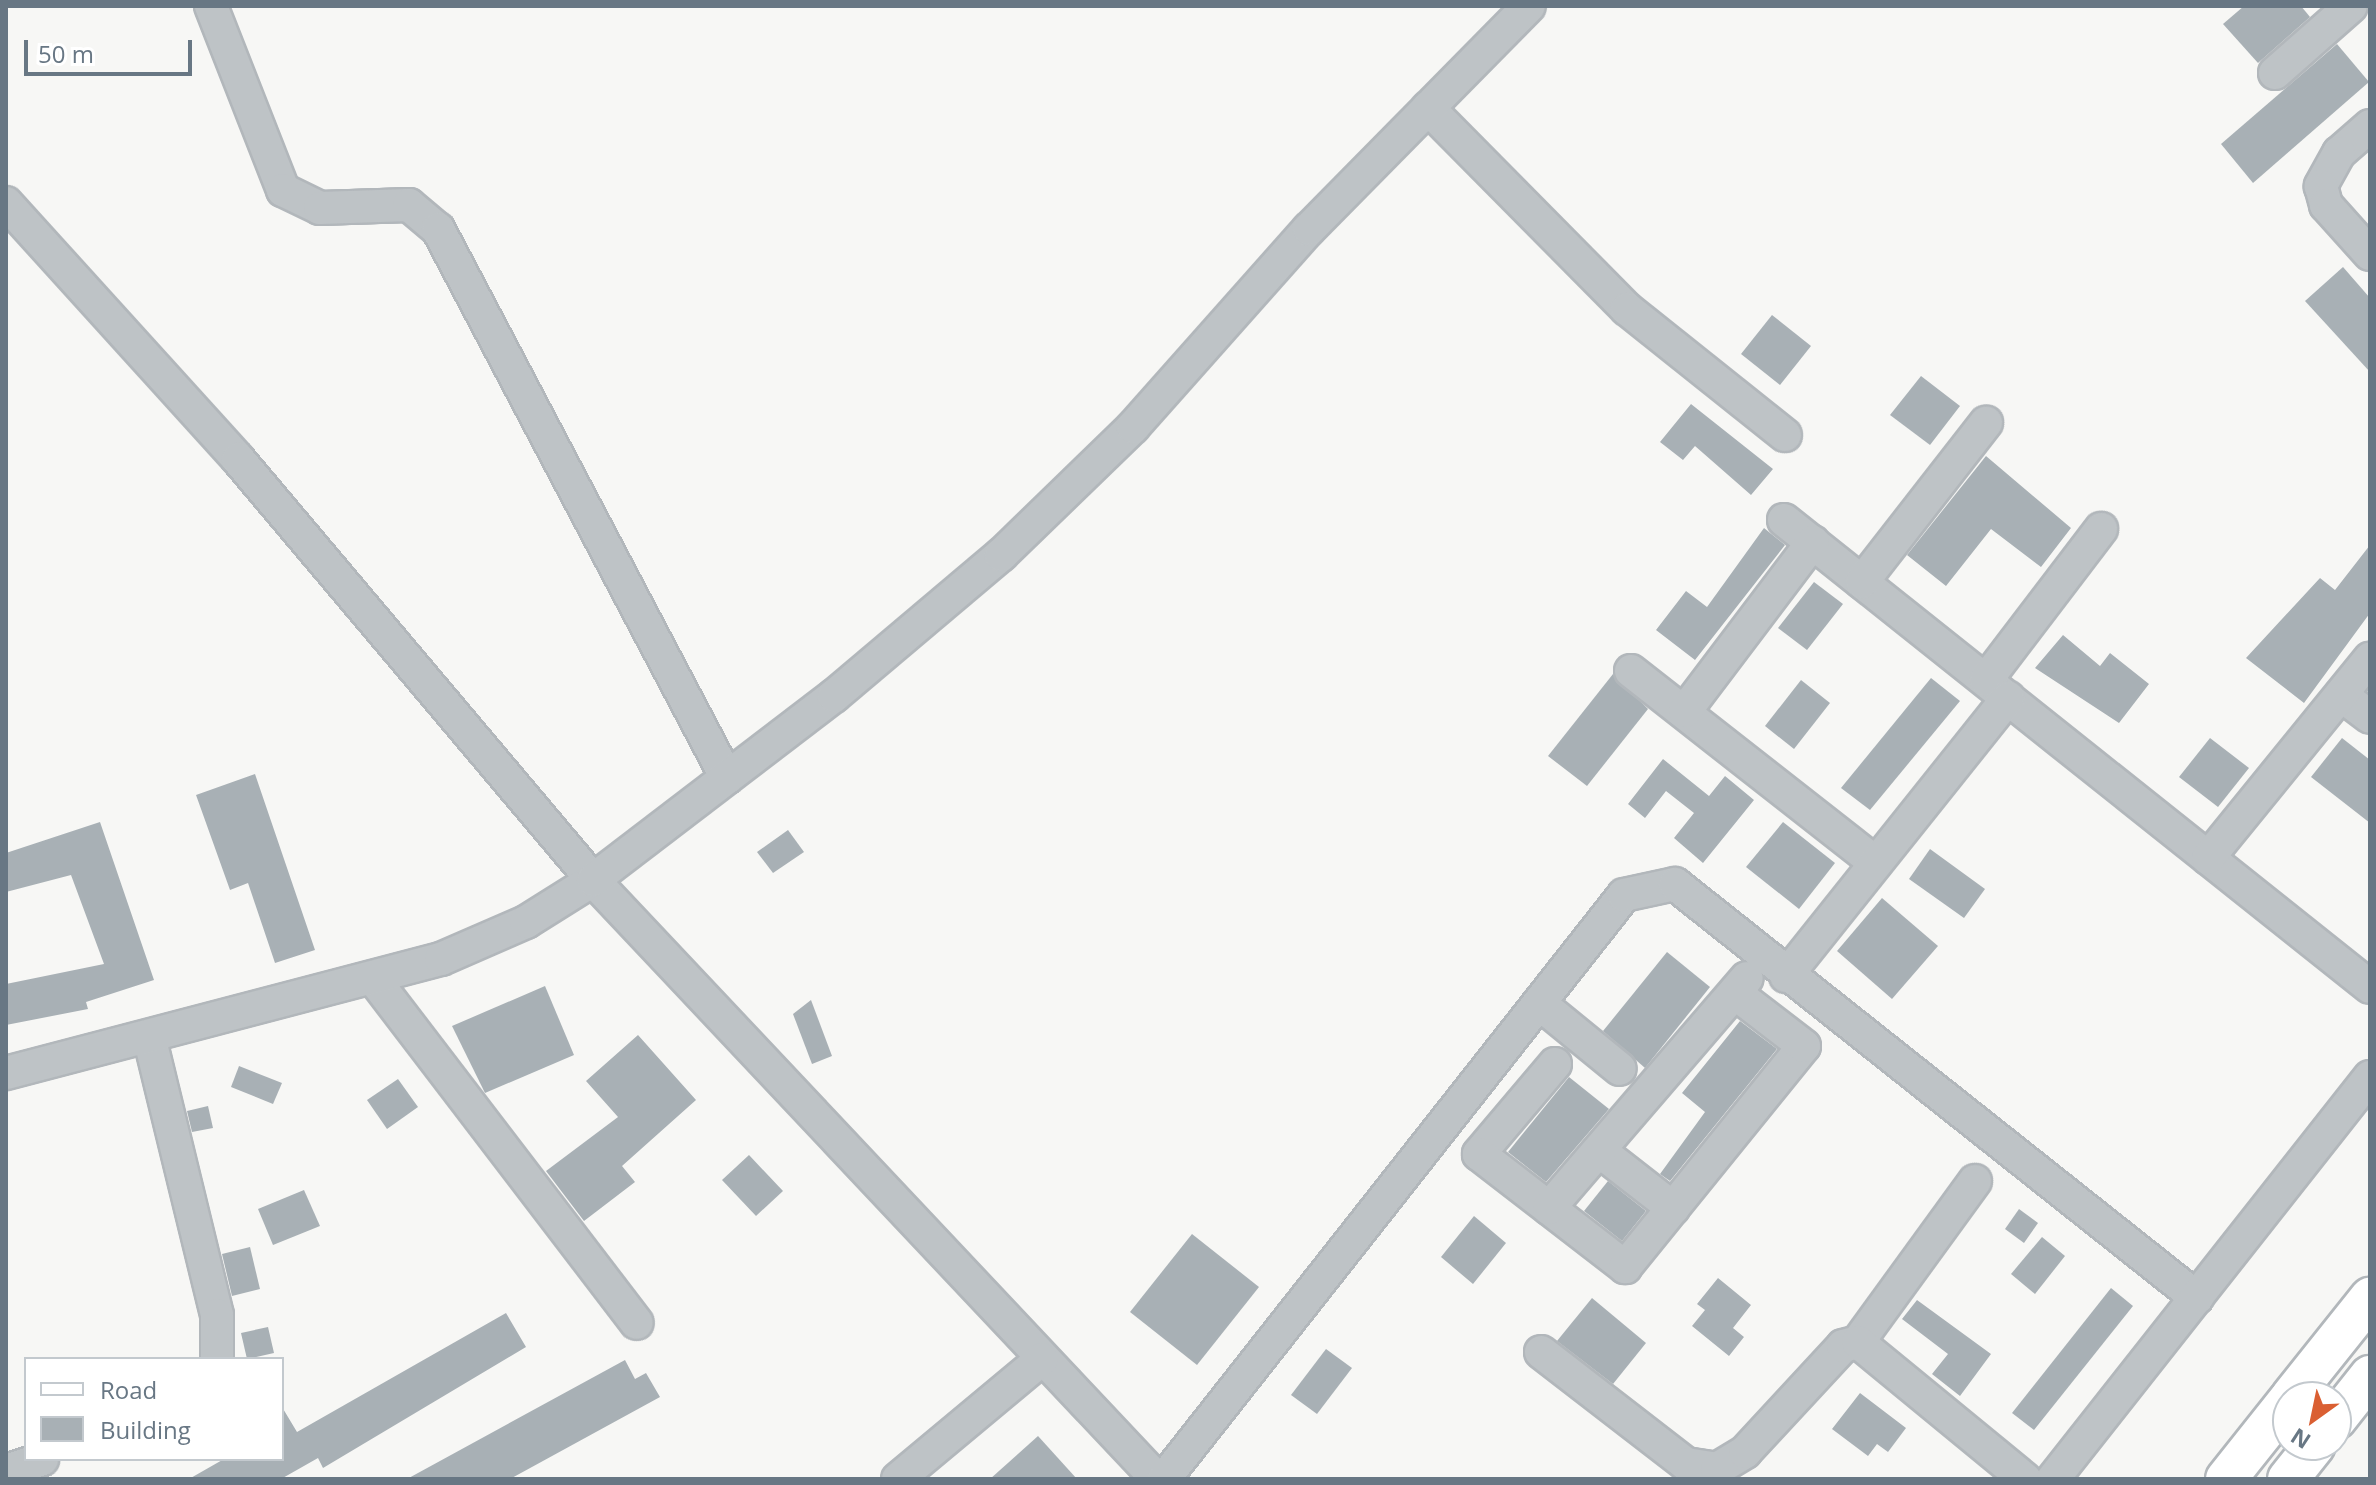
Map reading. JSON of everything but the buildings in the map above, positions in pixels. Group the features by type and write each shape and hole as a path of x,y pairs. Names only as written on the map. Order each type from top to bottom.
{"main road":[{"path":"2304,1381 2370,1298"},
{"path":"2352,1399 2370,1376"},
{"path":"2226,1479 2272,1422"},
{"path":"2288,1479 2302,1461"}],"street":[{"path":"211,6 283,190 320,208 409,205 438,229 727,778"},
{"path":"6,1073 150,1040 373,978 512,928 593,880 727,778 1001,555 1133,427 1428,108 1529,6"},
{"path":"2275,73 2351,6"},
{"path":"1428,108 1627,309 1785,435"},
{"path":"2370,126 2339,153 2321,186 2326,205 2370,254"},
{"path":"6,203 238,459 593,880 1157,1479"},
{"path":"1862,582 1986,423"},
{"path":"1784,520 2370,987"},
{"path":"1555,1213 1731,998 1775,967 1876,863 1997,689 2101,529"},
{"path":"1685,711 1813,542"},
{"path":"2208,858 2370,659"},
{"path":"1631,671 1876,863"},
{"path":"2341,695 2370,717"},
{"path":"1164,1479 1624,895 1675,884 1775,967 2197,1298"},
{"path":"373,978 637,1323"},
{"path":"1555,1213 1610,1159 1725,1022 1731,998"},
{"path":"1555,1064 1479,1154 1625,1267 1804,1046 1731,998"},
{"path":"1539,1003 1620,1069"},
{"path":"150,1040 217,1315 217,1357"},
{"path":"2053,1479 2370,1077"},
{"path":"1610,1159 1673,1208"},
{"path":"1541,1352 1686,1464 1717,1469 1745,1452 1843,1346 1858,1342 1975,1181"},
{"path":"1858,1342 2025,1479"},
{"path":"898,1479 1042,1359"},
{"path":"6,1471 36,1461"}]}
